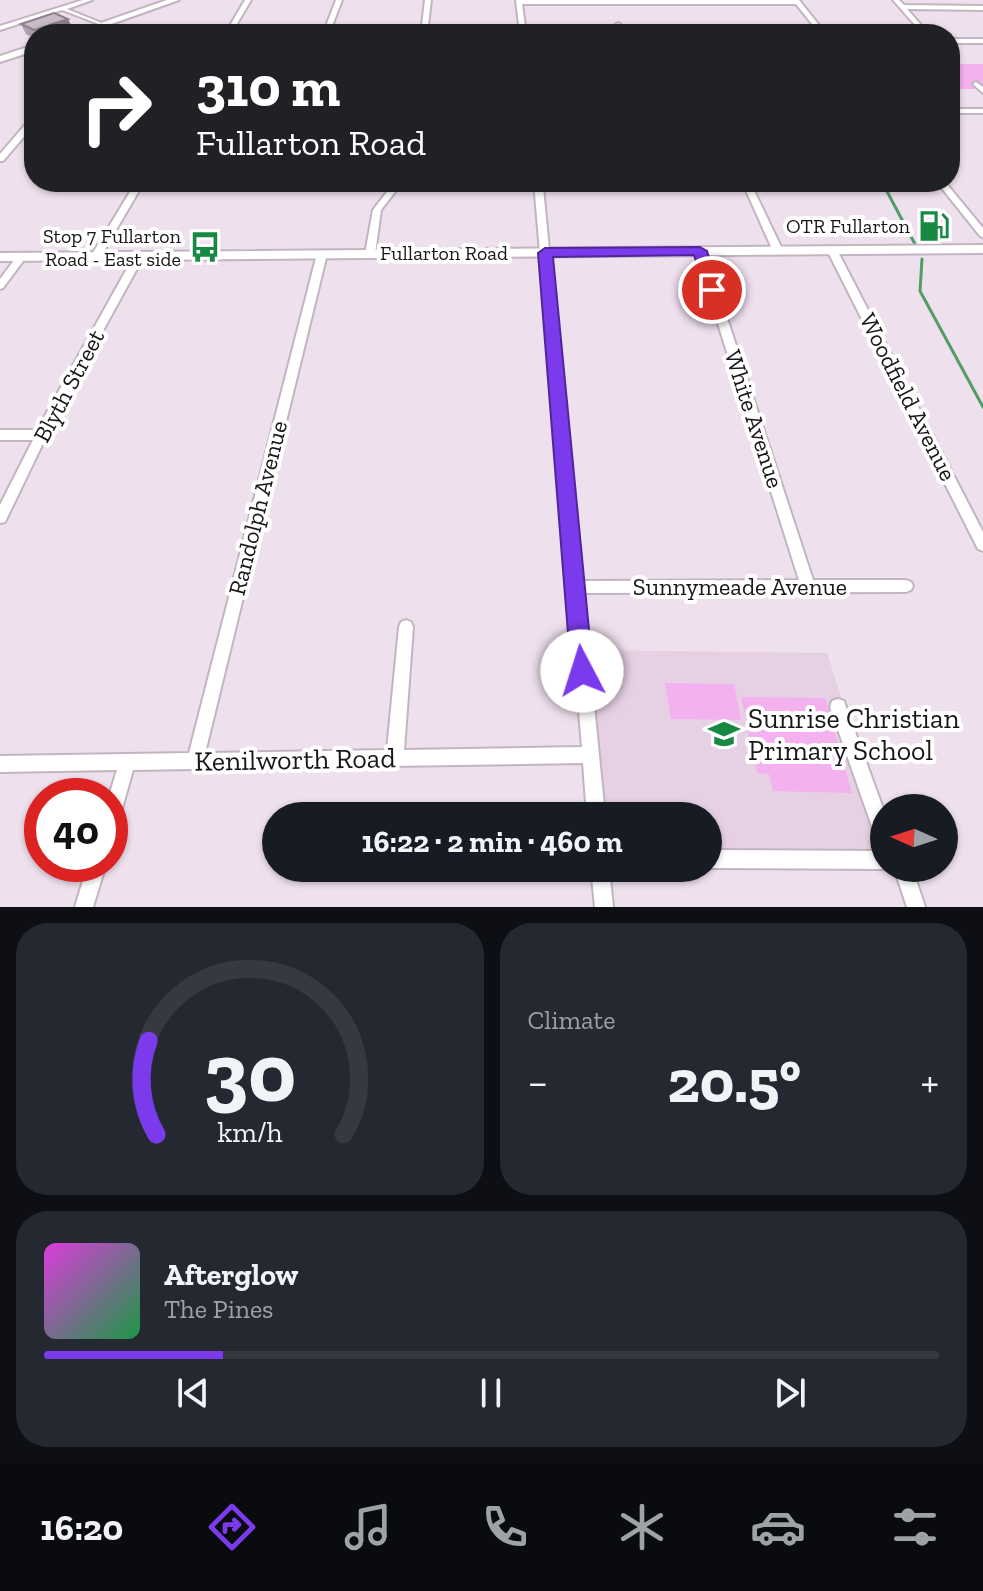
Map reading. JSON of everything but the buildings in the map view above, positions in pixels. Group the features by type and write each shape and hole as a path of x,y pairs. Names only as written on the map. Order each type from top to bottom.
{"highway":[{"path":"105,24 175,0"},
{"path":"0,59 24,51"}],"main road":[{"name":"Fullarton Road","path":"0,257 983,249"}],"street":[{"path":"0,28 89,0"},
{"path":"234,24 248,0"},
{"path":"330,24 339,0"},
{"path":"425,24 428,0"},
{"path":"896,0 917,24"},
{"path":"522,24 519,1 796,1 815,24"},
{"path":"902,7 983,8"},
{"path":"63,9 100,24"},
{"path":"960,41 983,41"},
{"path":"976,84 983,91"},
{"path":"960,111 983,111"},
{"path":"0,159 24,131"},
{"path":"96,256 134,192"},
{"path":"370,254 377,210 391,192"},
{"path":"539,192 595,802"},
{"path":"750,192 778,251"},
{"path":"949,192 983,234"},
{"name":"Woodfield Avenue","path":"832,250 983,545"},
{"name":"White Avenue","path":"700,251 808,586"},
{"name":"Randolph Avenue","path":"195,761 322,254"},
{"name":"Blyth Street","path":"0,518 49,418 139,256"},
{"path":"0,286 21,257"},
{"path":"0,435 43,435"},
{"name":"Sunnymeade Avenue","path":"574,587 906,586"},
{"path":"395,757 406,627"},
{"path":"838,707 870,796"},
{"name":"Kenilworth Road","path":"0,764 590,755"},
{"path":"122,778 127,763"},
{"path":"722,859 870,860"},
{"path":"84,907 92,882"},
{"path":"601,882 604,907"},
{"path":"908,882 916,907"}],"shaded area":[{"path":"960,64 983,64 983,89 960,89"},
{"name":"Sunrise Christian Primary School","path":"587,650 827,653 873,794 870,794 870,856 722,853 722,802 602,802"},
{"path":"665,683 734,684 741,720 671,719"},
{"path":"741,697 825,698 852,793 773,791 769,774 757,773"}],"waterway":[{"path":"887,192 916,246"},
{"path":"922,259 920,291 983,407"}],"place":[{"name":"OTR Fullarton","path":"934,226"},
{"name":"Stop 7 Fullarton Road - East side","path":"205,247"},
{"name":"Sunrise Christian Primary School","path":"724,734"}],"route":[{"path":"582,671 545,253 700,251 712,290"}]}
